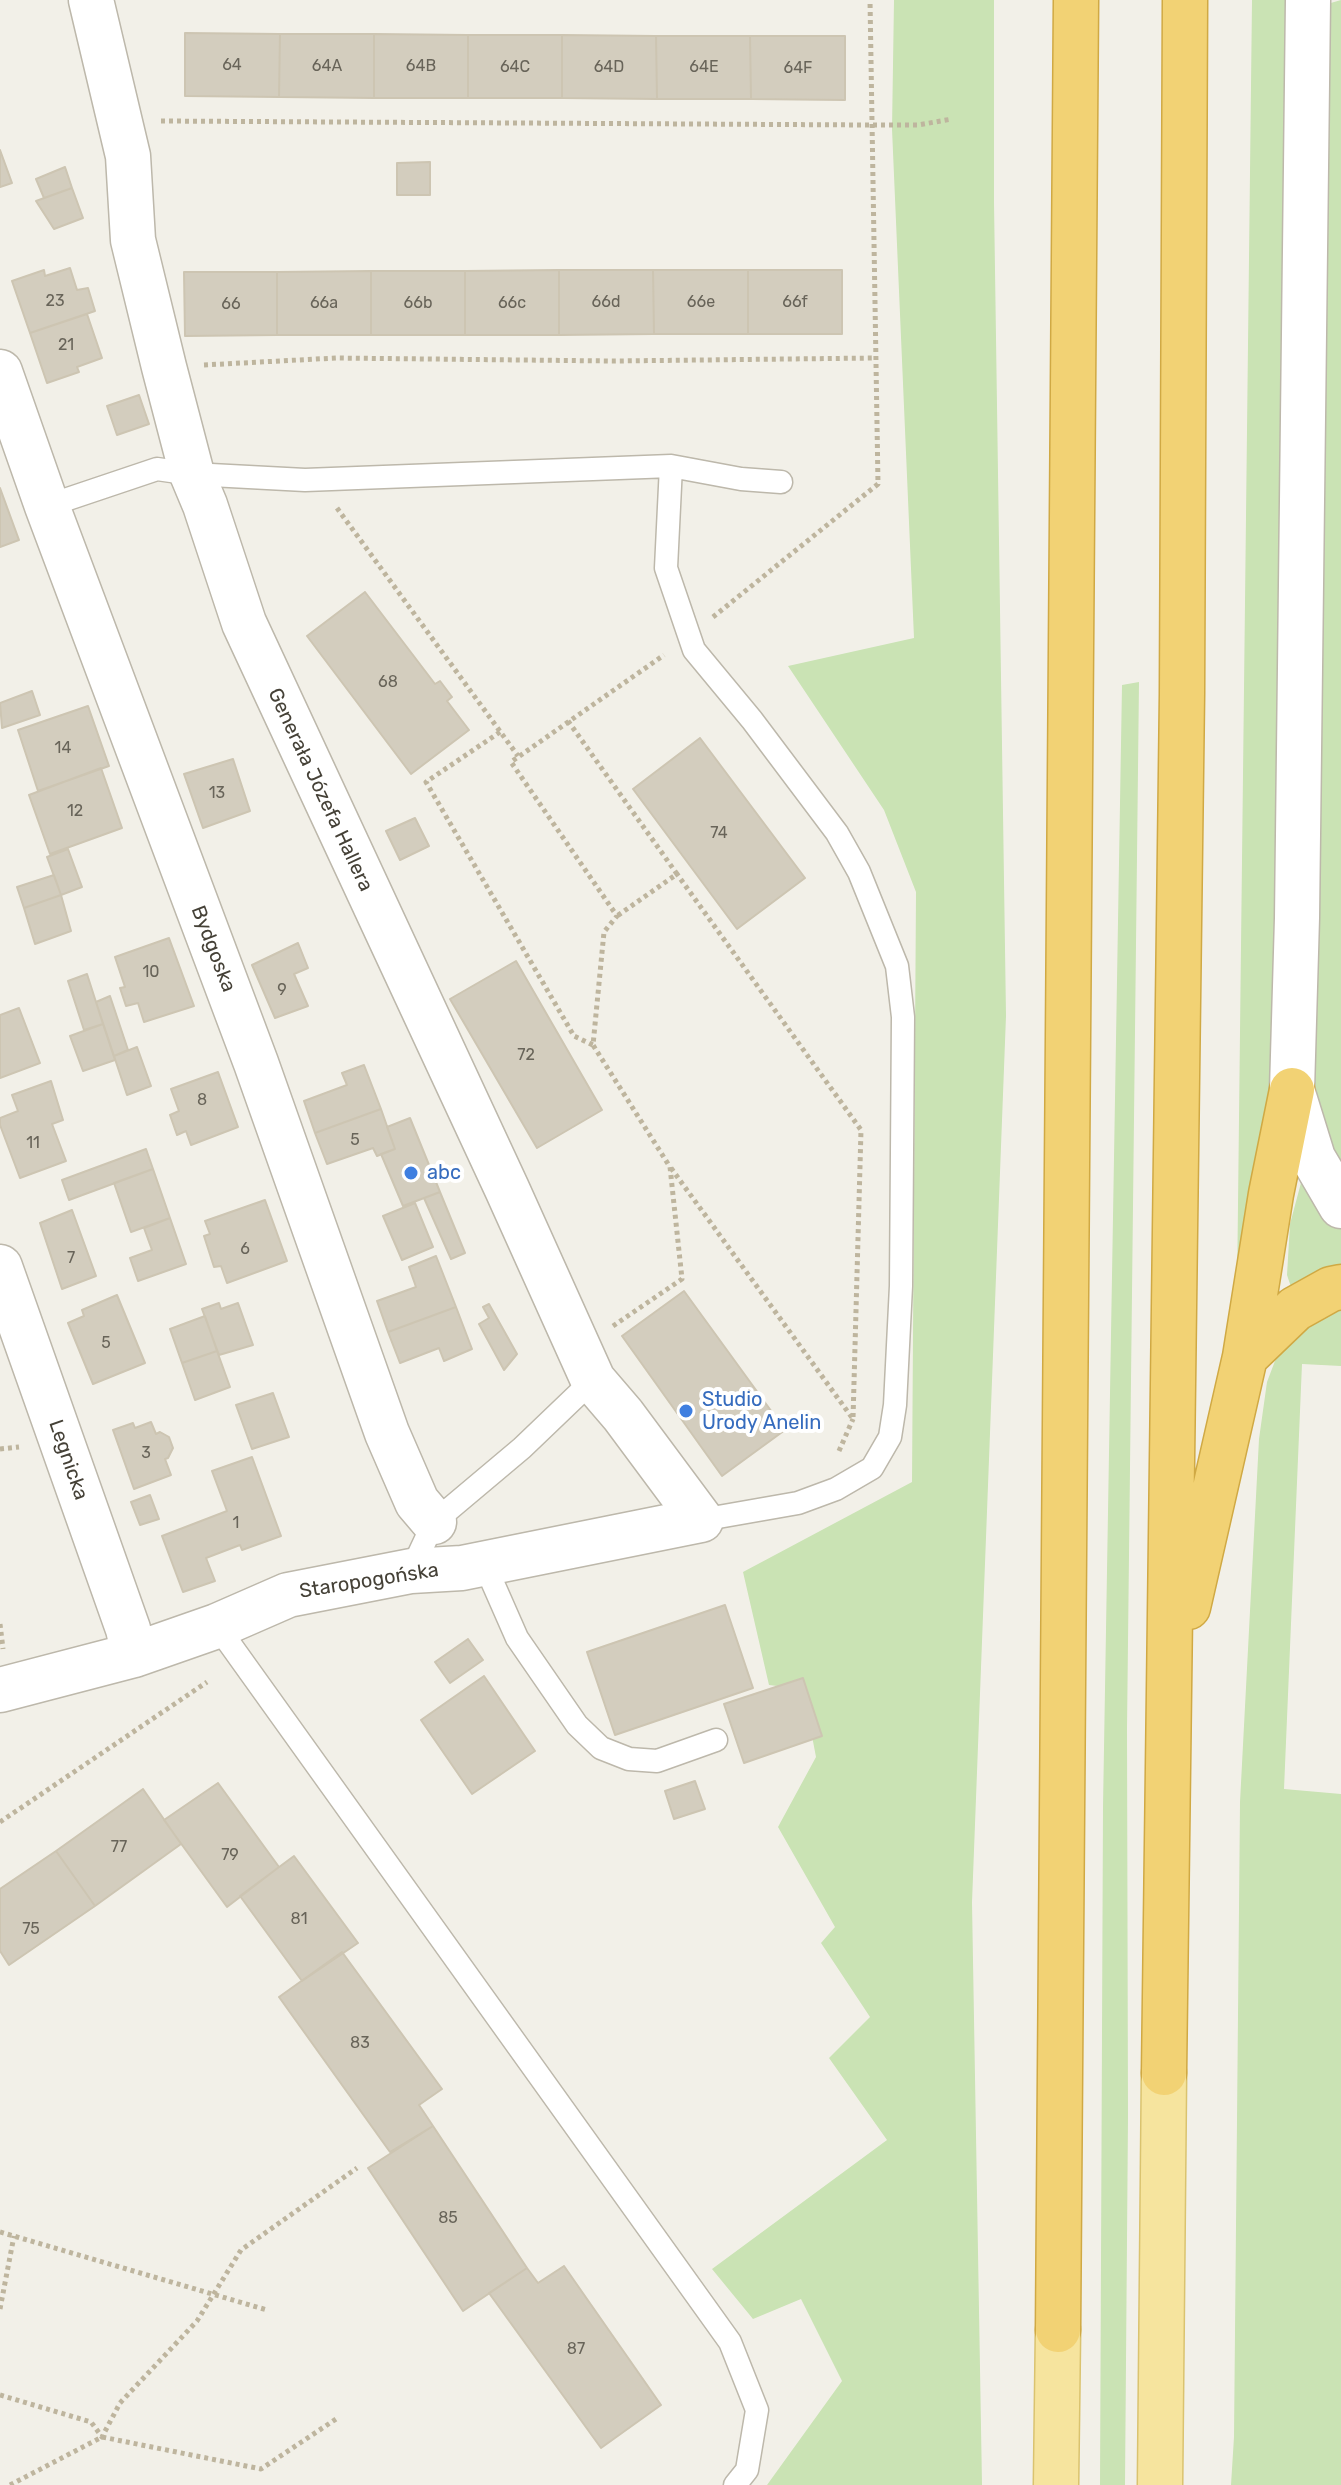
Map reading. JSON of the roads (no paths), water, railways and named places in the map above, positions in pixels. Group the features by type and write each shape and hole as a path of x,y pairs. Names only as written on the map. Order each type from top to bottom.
{"highway":[{"path":"1058,2330 1076,0"},
{"path":"1164,2073 1182,694 1185,0"},
{"path":"1170,1688 1245,1357 1271,1194 1292,1090"},
{"path":"1245,1357 1295,1309 1331,1289 1341,1287"}],"main road":[{"path":"1160,2485 1164,2073"},
{"path":"1056,2485 1058,2330"}],"street":[{"name":"Generała Józefa Hallera","path":"91,0 128,156 133,240 164,367 192,474 244,623 593,1380 701,1520"},
{"path":"1308,0 1297,918 1292,1090 1313,1158 1341,1206"},
{"name":"Bydgoska","path":"0,372 47,506 256,1063 387,1433 417,1502 434,1522"},
{"name":"Legnicka","path":"0,1267 128,1629 134,1655"},
{"name":"Staropogońska","path":"2,1674 134,1655 217,1626 288,1595 411,1571 484,1563 701,1520"}],"lane":[{"path":"671,466 666,568 694,650 752,720 837,833 859,872 897,966 903,1017 901,1286 895,1405 890,1437 872,1468 836,1489 798,1503 701,1520"},
{"path":"47,506 157,469 305,480 671,466 741,479 781,482"},
{"path":"411,1571 434,1522 522,1448 593,1380"},
{"path":"484,1563 517,1638 577,1725 601,1748 629,1759 657,1761 716,1740"},
{"path":"217,1626 730,2342 757,2410 747,2470 735,2485"}],"place":[{"name":"abc","path":"411,1173"},
{"name":"Studio Urody Anelin","path":"686,1411"}]}
